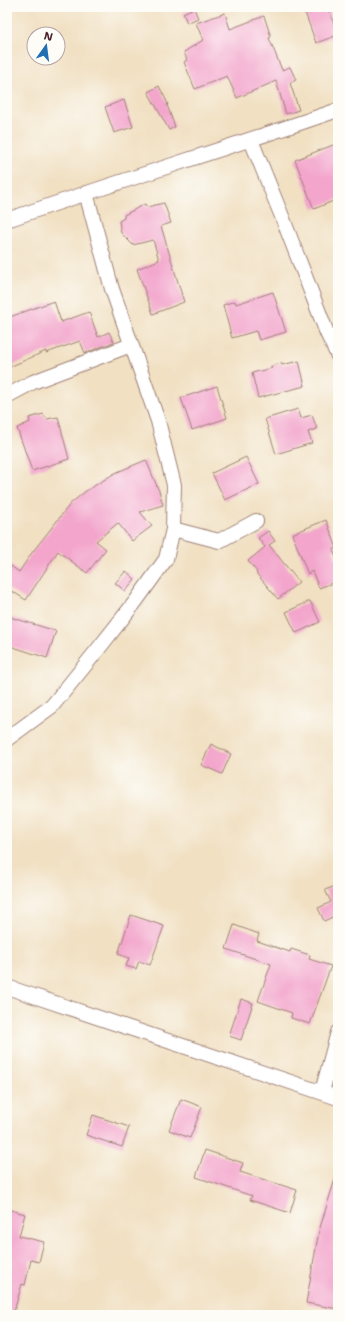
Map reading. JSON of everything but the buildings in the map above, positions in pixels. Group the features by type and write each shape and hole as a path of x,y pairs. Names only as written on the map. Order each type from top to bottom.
{"street":[{"path":"7,220 86,192 251,140 338,110"},
{"path":"251,140 327,333 338,356"},
{"path":"7,739 52,706 104,642 166,559 174,529 174,485 158,421 112,289 86,192"},
{"path":"7,396 33,382 131,345"},
{"path":"174,529 218,541 256,521"},
{"path":"7,987 338,1098"},
{"path":"322,1092 338,1032"}]}
